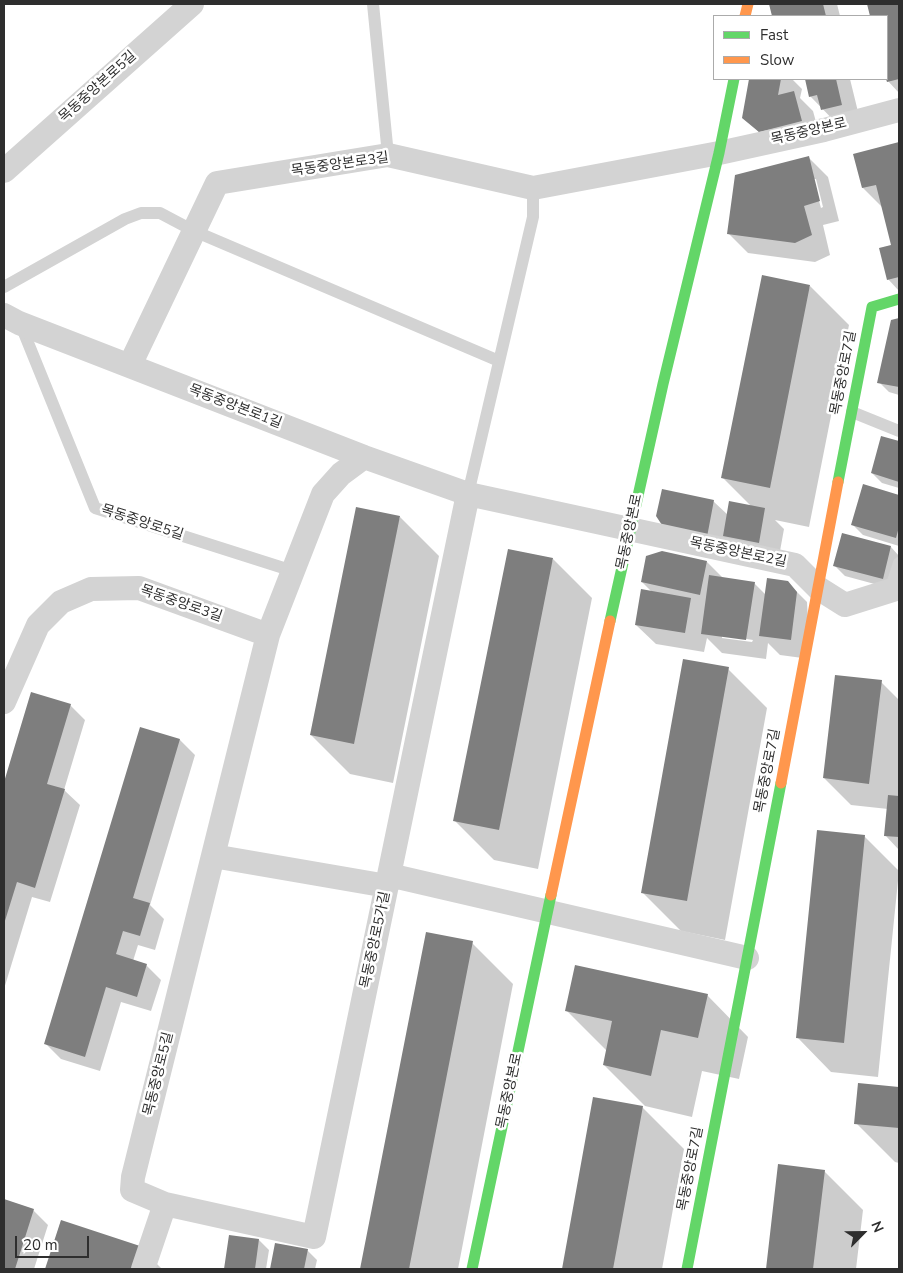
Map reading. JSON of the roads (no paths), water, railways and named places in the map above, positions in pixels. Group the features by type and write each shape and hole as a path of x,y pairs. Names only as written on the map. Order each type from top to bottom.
{"street":[{"name":"목동중앙본로5길","path":"4,171 192,4"},
{"name":"목동중앙본로","path":"472,1269 588,720 663,384 719,153 734,80"},
{"name":"목동중앙본로","path":"719,153 824,130 899,110"},
{"name":"목동중앙본로3길","path":"130,366 217,183 388,156 534,188 719,153"},
{"name":"목동중앙로7길","path":"687,1269 872,307 899,299"},
{"name":"목동중앙본로1길","path":"12,319 364,457 468,494 630,530"},
{"name":"목동중앙로5길","path":"165,1204 132,1190 133,1178 268,635 323,494 341,474 364,457"},
{"name":"목동중앙로5가길","path":"165,1204 314,1236 468,494"},
{"name":"목동중앙본로2길","path":"630,530 795,565 818,588 845,605 895,589"},
{"name":"목동중앙로3길","path":"4,702 38,625 61,602 91,589 139,588 268,635"},
{"path":"213,856 388,881 548,913 747,958"},
{"path":"143,1269 165,1204"}],"lane":[{"path":"373,4 388,156"},
{"path":"468,494 533,217 534,188"},
{"path":"4,287 118,223 141,213 160,213 194,231 499,361"},
{"name":"목동중앙로5길","path":"12,319 95,508 293,571"},
{"path":"852,412 899,430"},
{"name":"목동중앙본로2길","path":"895,589 899,563"}]}
